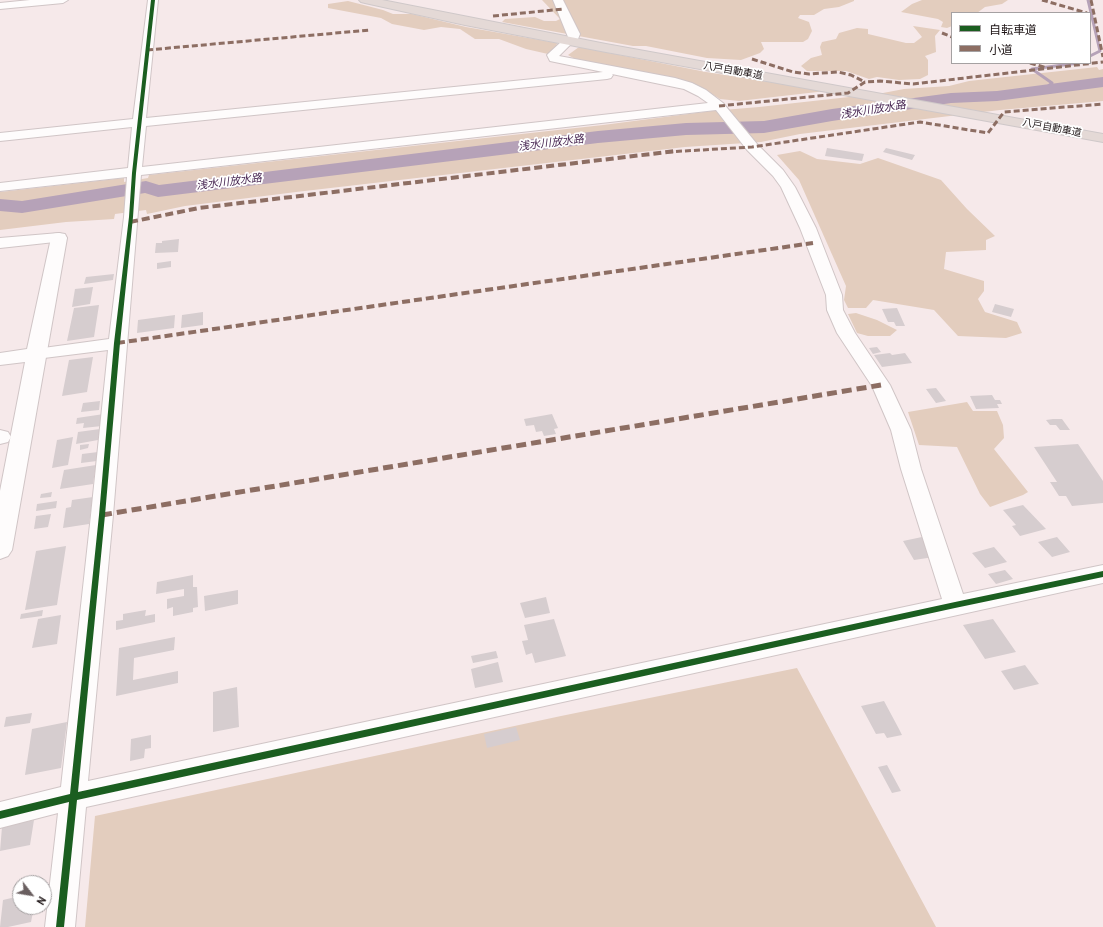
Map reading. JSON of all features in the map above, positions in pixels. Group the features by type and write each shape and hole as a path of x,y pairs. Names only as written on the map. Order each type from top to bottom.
{"highway":[{"name":"八戸自動車道","path":"365,0 488,26 831,86"},
{"name":"八戸自動車道","path":"378,0 601,44 1028,122 1103,134"},
{"name":"八戸自動車道","path":"1028,122 1103,138"}],"street":[{"path":"0,6 63,0"},
{"path":"60,927 102,515 134,173 153,0"},
{"path":"558,0 574,34 569,41 553,55 554,58 688,86 702,93 719,106 752,146 778,173 788,187 808,228 834,295 835,310 858,351 881,385 901,430 911,469 955,605"},
{"path":"0,137 629,73"},
{"path":"0,187 719,106"},
{"path":"0,244 59,238 0,550"},
{"path":"0,359 117,343"},
{"path":"0,815 73,797 1103,574"}],"shaded area":[{"path":"542,0 854,1 839,7 824,9 814,15 800,15 798,18 809,22 812,31 808,39 803,42 761,42 764,49 760,53 741,60 707,58 646,46 633,46 502,22 505,19 535,17 544,21 556,21 560,19"},
{"path":"922,0 1008,0 1002,4 985,7 978,12 951,12 951,26 947,28 941,27 943,22 938,19 901,12 912,4"},
{"path":"348,1 393,14 412,14 466,27 557,43 556,48 548,54 526,49 499,39 475,39 460,29 441,27 424,30 392,24 381,18 328,8 328,4"},
{"path":"913,26 940,30 935,36 936,52 925,56 928,60 928,75 920,79 899,80 877,77 869,79 846,71 807,71 801,66 811,58 822,55 820,47 822,42 836,39 839,33 857,28 868,29 868,34 906,43 914,43 922,37"},
{"path":"579,47 706,72 826,91 739,101 720,99 702,88 682,81 575,59 568,55"},
{"path":"1097,67 1099,70 1103,69 1103,101 1000,110 800,134 761,142 685,147 296,192 185,206 147,214 146,210 115,214 114,219 66,222 0,230 0,192 124,178 124,182 148,178 149,175 603,125 711,111 849,97 862,97 904,89 949,86 969,81"},
{"path":"800,151 817,159 860,164 878,158 941,180 967,209 995,236 986,240 986,250 946,252 944,269 984,281 984,291 978,299 985,312 1017,322 1022,333 1006,338 958,336 934,310 873,300 866,308 848,308 844,300 846,286 799,180 777,155"},
{"path":"856,313 877,320 897,330 890,336 868,336 857,333 848,314"},
{"path":"967,402 973,411 997,411 1003,425 1004,438 994,449 1028,492 990,507 980,494 957,447 919,445 908,412"},
{"path":"797,668 936,927 85,927 95,816 561,716"}],"building":[{"path":"827,148 864,154 862,161 825,156"},
{"path":"886,148 915,155 912,160 883,152"},
{"path":"179,239 178,252 155,253 156,243"},
{"path":"171,261 171,267 157,269 157,263"},
{"path":"114,274 113,280 84,284 86,277"},
{"path":"93,287 90,304 72,307 75,289"},
{"path":"995,304 1014,309 1011,317 992,312"},
{"path":"99,305 94,337 67,341 74,308"},
{"path":"897,308 905,326 896,326 894,322 888,322 882,309"},
{"path":"203,312 203,325 181,328 182,315"},
{"path":"175,315 174,328 137,333 138,320"},
{"path":"877,347 881,352 873,354 869,348"},
{"path":"890,353 892,355 905,353 912,363 882,367 874,355"},
{"path":"93,357 87,392 62,396 69,360"},
{"path":"936,388 946,401 936,403 926,389"},
{"path":"992,395 995,400 1000,400 1002,404 997,404 999,408 976,409 970,396"},
{"path":"100,401 99,410 81,412 83,403"},
{"path":"104,414 102,426 83,428 84,423 76,424 77,418"},
{"path":"552,414 558,428 554,429 556,434 544,436 542,431 536,432 534,425 526,426 524,419"},
{"path":"1062,419 1070,430 1060,430 1056,425 1050,425 1046,420"},
{"path":"100,429 98,440 76,444 78,432"},
{"path":"73,437 68,465 52,468 57,440"},
{"path":"89,444 88,448 80,450 80,445"},
{"path":"1078,444 1103,481 1103,503 1072,506 1066,496 1059,496 1050,482 1057,482 1034,447"},
{"path":"98,452 97,461 81,463 82,454"},
{"path":"96,465 93,484 60,489 64,470"},
{"path":"52,492 51,497 40,498 41,494"},
{"path":"93,497 89,524 63,528 66,508 71,507 72,500"},
{"path":"57,501 56,508 36,511 37,504"},
{"path":"1023,505 1046,529 1020,536 1012,526 1016,525 1003,510"},
{"path":"51,514 48,527 34,529 36,516"},
{"path":"922,537 934,557 914,560 903,541"},
{"path":"1057,537 1070,552 1052,557 1038,542"},
{"path":"66,546 57,605 25,610 36,551"},
{"path":"994,547 1007,562 985,568 972,553"},
{"path":"1005,570 1013,579 996,584 988,574"},
{"path":"193,575 193,587 197,587 198,607 193,608 193,612 173,616 173,607 167,609 167,599 184,596 184,589 156,594 157,582"},
{"path":"238,590 238,604 205,611 204,596"},
{"path":"546,597 550,613 525,618 520,603"},
{"path":"43,610 42,616 20,619 21,614"},
{"path":"146,610 145,616 155,614 155,622 116,630 116,621 123,620 123,614"},
{"path":"61,615 57,644 32,648 38,619"},
{"path":"554,619 566,656 535,663 532,653 526,655 522,641 528,640 524,625"},
{"path":"993,619 1016,652 985,659 963,625"},
{"path":"175,637 174,650 134,658 133,680 178,671 178,683 116,696 119,648"},
{"path":"496,651 498,658 473,663 471,656"},
{"path":"498,662 503,682 475,688 471,669"},
{"path":"1025,665 1039,684 1014,690 1001,671"},
{"path":"237,687 239,727 213,732 213,692"},
{"path":"884,701 902,735 887,738 884,733 876,734 861,706"},
{"path":"32,713 30,723 4,727 6,717"},
{"path":"67,722 61,768 25,775 32,729"},
{"path":"516,727 520,740 487,748 484,734"},
{"path":"151,735 151,748 145,749 144,758 130,761 131,739"},
{"path":"887,765 901,791 892,793 878,767"},
{"path":"34,820 30,845 0,851 2,827"},
{"path":"12,898 12,915 32,915 31,922 8,927 0,927 3,900"}],"waterway":[{"path":"1088,0 1091,12"},
{"path":"1091,13 1100,51 1091,56"},
{"path":"1044,90 1052,83 1032,69 1071,64"},
{"name":"浅水川放水路","path":"0,205 22,207 146,187 158,191 598,137 686,129 764,127 832,115 951,98 997,96 1103,82"}],"marked path":[{"path":"1042,0 1084,12"},
{"path":"1091,0 1103,57"},
{"path":"493,16 564,9"},
{"path":"147,50 370,30"},
{"path":"942,33 951,37"},
{"path":"752,59 793,72 809,74 838,72 851,75 865,82"},
{"path":"1091,63 1103,62"},
{"path":"1033,64 1047,68"},
{"path":"719,106 848,93 865,82 880,81 913,84 1086,64"},
{"path":"130,222 199,208 681,150 752,147 920,122 988,133 1004,112 1103,104"},
{"path":"117,343 813,243"},
{"path":"102,515 881,385"}],"cycle path":[{"path":"60,927 102,515 134,173 153,0"},
{"path":"0,815 73,797 1103,574"}]}
